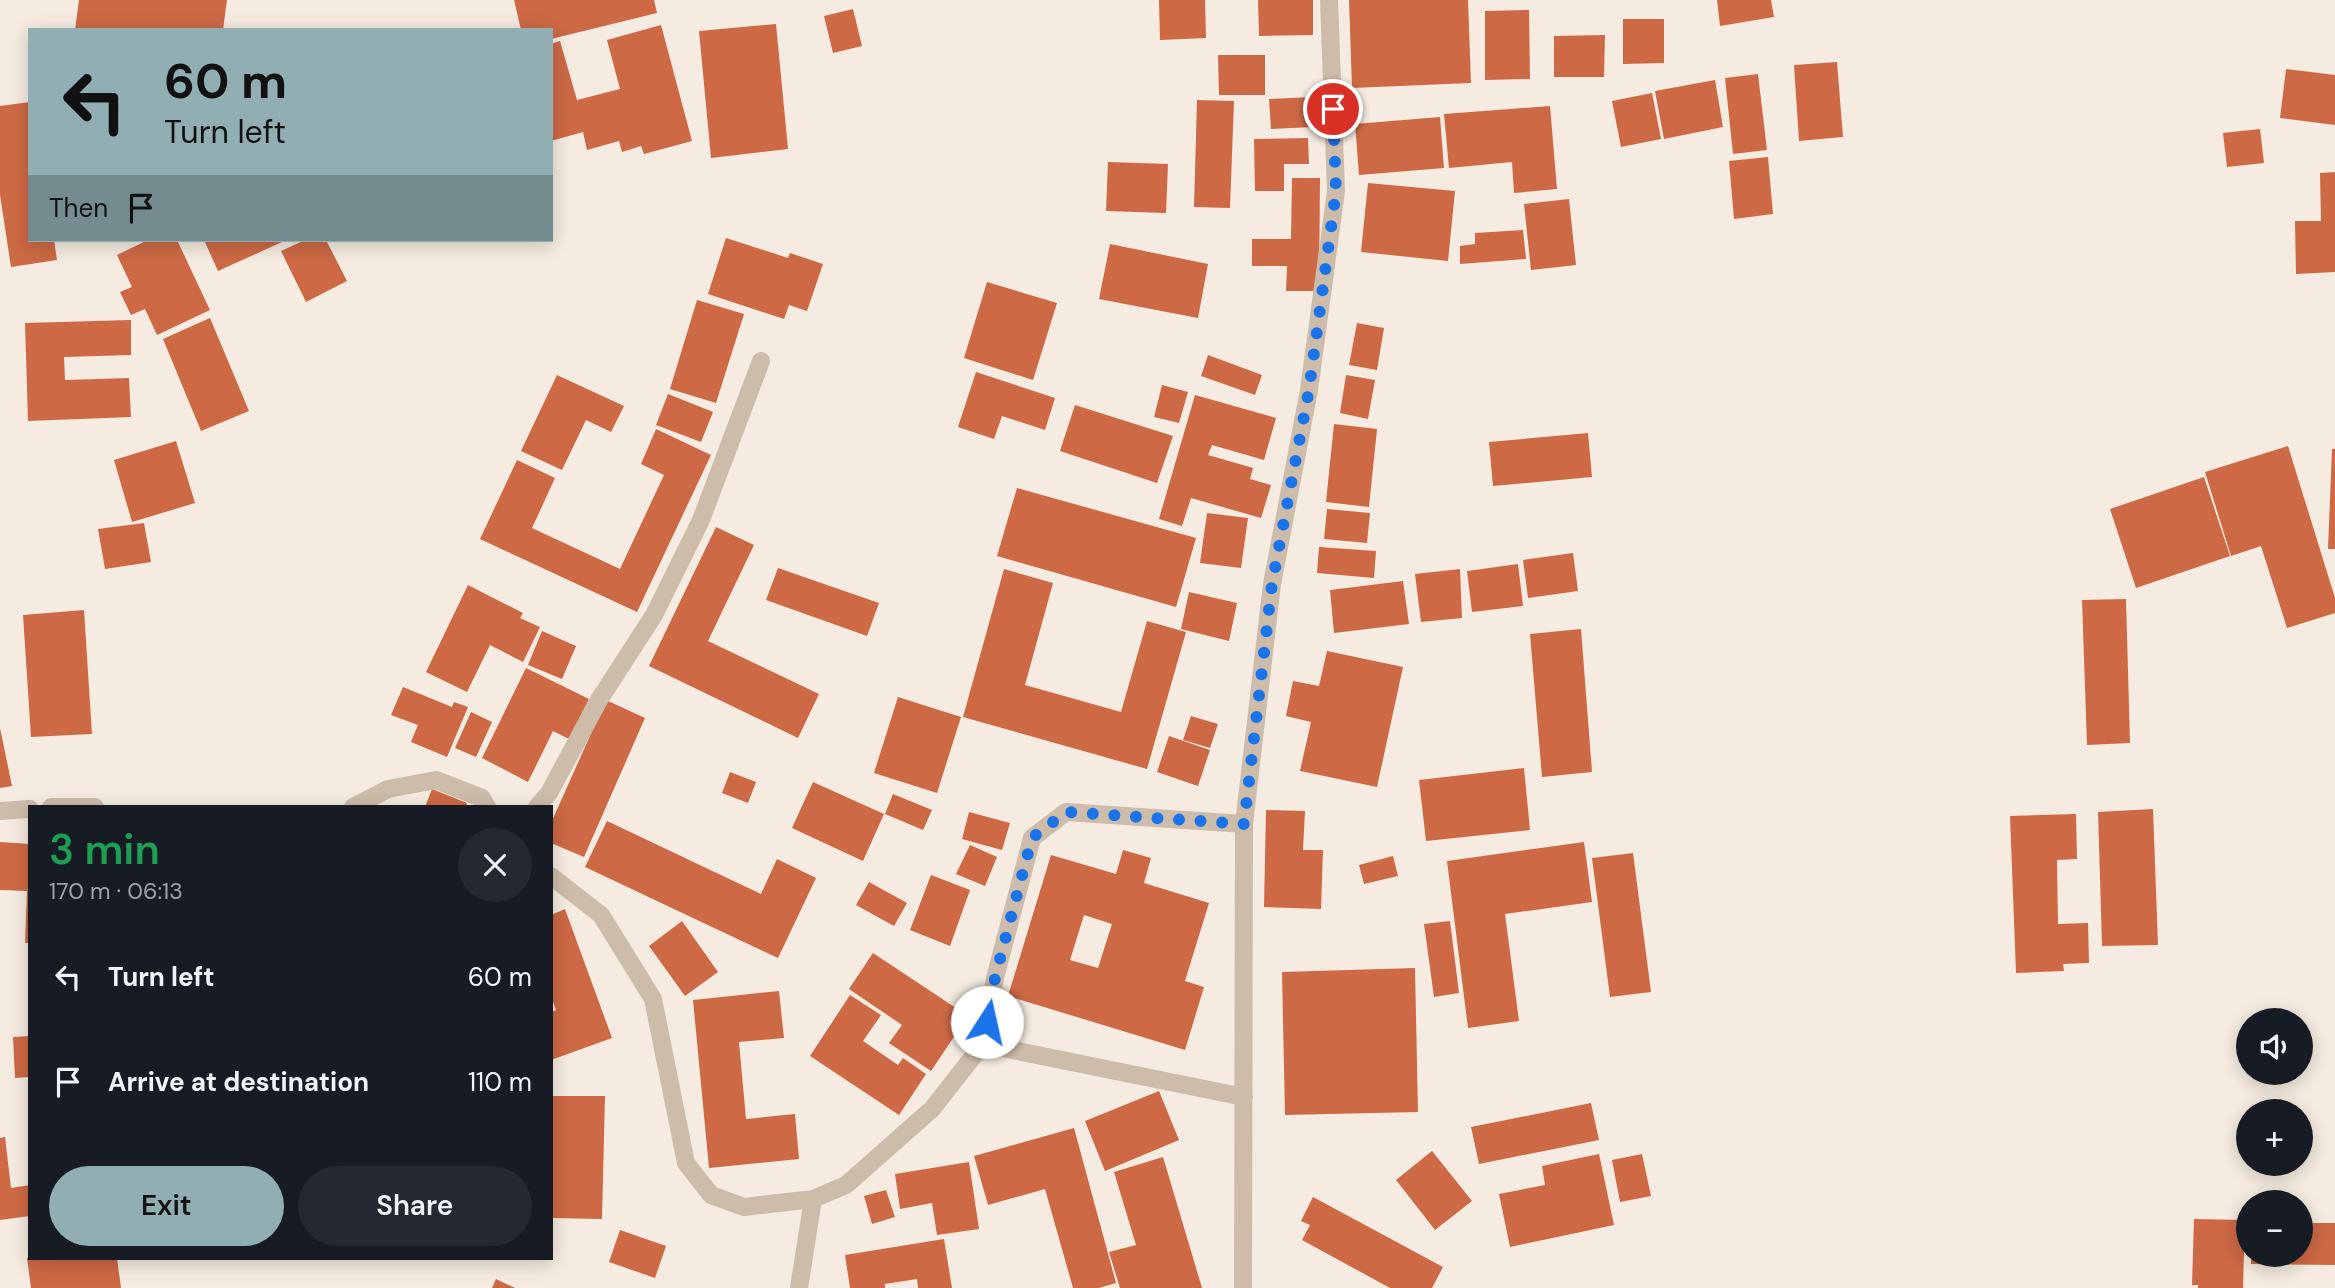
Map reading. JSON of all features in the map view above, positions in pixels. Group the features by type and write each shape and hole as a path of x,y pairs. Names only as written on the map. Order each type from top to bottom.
{"street":[{"path":"1243,1288 1244,824 1272,584 1309,390 1336,191 1329,0"},
{"path":"539,805 549,793 672,579 701,520 761,361"},
{"path":"358,805 388,789 436,780 482,798 486,805"},
{"path":"0,811 28,808"},
{"path":"553,878 601,915 653,999 686,1163 711,1195 744,1207 813,1199 846,1185 932,1109 983,1044 995,978 1032,838 1066,812 1244,824"},
{"path":"983,1044 1244,1097"},
{"path":"799,1288 813,1199"}],"building":[{"path":"79,0 227,0 223,28 75,28"},
{"path":"514,0 654,0 657,13 553,39 553,28 521,28"},
{"path":"1159,0 1205,0 1206,38 1160,40"},
{"path":"1258,0 1313,0 1313,35 1259,36"},
{"path":"1349,0 1468,0 1471,83 1352,88"},
{"path":"1717,0 1771,0 1774,17 1720,26"},
{"path":"853,9 862,46 833,53 824,16"},
{"path":"1529,10 1530,79 1485,80 1485,11"},
{"path":"1623,19 1664,19 1664,63 1623,64"},
{"path":"776,24 788,149 711,158 699,31"},
{"path":"661,25 692,141 644,154 641,146 622,152 619,141 587,150 583,132 553,140 553,43 560,41 577,100 620,89 607,40"},
{"path":"1605,35 1604,77 1554,77 1554,36"},
{"path":"1218,55 1265,55 1265,95 1219,95"},
{"path":"1837,62 1843,137 1799,141 1794,65"},
{"path":"2286,69 2335,75 2335,125 2280,118"},
{"path":"1758,74 1767,150 1733,154 1725,78"},
{"path":"1715,80 1723,127 1664,139 1655,91"},
{"path":"1652,93 1661,139 1621,147 1612,101"},
{"path":"1311,97 1313,127 1271,129 1269,99"},
{"path":"1197,100 1234,101 1230,208 1194,207"},
{"path":"28,102 28,242 54,242 57,260 11,267 0,195 0,106"},
{"path":"1550,106 1557,189 1514,193 1512,162 1449,168 1444,114"},
{"path":"1440,117 1444,168 1359,175 1355,124"},
{"path":"2260,129 2264,163 2227,167 2223,133"},
{"path":"1308,138 1309,164 1284,164 1284,191 1255,191 1254,139"},
{"path":"1768,157 1773,214 1734,219 1729,161"},
{"path":"1108,162 1168,164 1166,213 1106,211"},
{"path":"2335,172 2335,272 2296,274 2295,221 2321,221 2320,173"},
{"path":"1292,178 1320,178 1319,291 1286,291 1287,266 1252,266 1252,239 1291,239"},
{"path":"1368,183 1455,191 1448,261 1361,252"},
{"path":"1569,199 1576,265 1531,270 1524,204"},
{"path":"1523,230 1526,259 1460,264 1460,246 1475,244 1475,233"},
{"path":"726,238 788,258 790,253 823,264 807,311 789,305 784,319 708,294"},
{"path":"144,242 178,242 210,310 157,335 145,309 131,315 120,292 132,287 117,255"},
{"path":"205,242 282,242 218,271"},
{"path":"301,242 327,242 347,281 306,302 281,251"},
{"path":"1110,244 1208,264 1198,318 1099,299"},
{"path":"987,282 1057,303 1033,380 964,358"},
{"path":"697,300 744,314 716,403 670,389"},
{"path":"210,318 249,411 201,431 163,339"},
{"path":"131,320 131,355 64,357 65,380 129,378 131,417 28,421 25,323"},
{"path":"1357,323 1384,328 1377,370 1349,365"},
{"path":"1208,355 1262,375 1255,395 1201,376"},
{"path":"976,372 1055,398 1045,430 1002,416 994,439 958,427"},
{"path":"557,375 624,406 611,432 586,420 562,470 521,451"},
{"path":"1346,375 1375,380 1368,419 1340,413"},
{"path":"1162,385 1188,392 1179,423 1154,417"},
{"path":"668,394 713,412 701,442 656,425"},
{"path":"1195,395 1276,418 1264,460 1212,445 1208,455 1253,468 1250,479 1271,485 1261,518 1191,498 1182,526 1159,519"},
{"path":"1075,405 1173,436 1157,483 1060,451"},
{"path":"1334,424 1377,429 1369,507 1326,502"},
{"path":"656,429 711,455 637,612 480,539 517,460 555,478 532,528 620,569 664,475 641,464"},
{"path":"1588,433 1592,477 1493,486 1489,442"},
{"path":"176,441 195,503 132,522 114,460"},
{"path":"2288,446 2335,598 2335,613 2287,628 2261,546 2231,556 2205,472"},
{"path":"2332,449 2335,449 2335,549 2328,549"},
{"path":"2204,477 2230,556 2136,588 2110,509"},
{"path":"1017,488 1196,538 1176,607 997,556"},
{"path":"1327,509 1370,513 1367,543 1324,539"},
{"path":"1207,513 1248,518 1241,568 1200,563"},
{"path":"144,523 151,562 105,569 98,529"},
{"path":"716,527 754,545 708,641 819,694 798,738 649,666"},
{"path":"1319,547 1376,551 1374,578 1317,573"},
{"path":"1573,553 1578,591 1528,598 1523,560"},
{"path":"1518,564 1523,606 1472,612 1467,571"},
{"path":"778,568 879,603 867,636 766,600"},
{"path":"1004,569 1053,583 1025,685 1121,712 1147,621 1186,632 1147,769 963,717"},
{"path":"1460,569 1462,618 1421,622 1415,574"},
{"path":"1403,581 1409,624 1334,633 1330,590"},
{"path":"468,585 523,613 520,618 540,627 523,662 490,645 467,692 426,672"},
{"path":"1189,592 1237,603 1229,641 1181,629"},
{"path":"2126,599 2130,743 2087,745 2082,600"},
{"path":"84,610 92,734 31,737 23,615"},
{"path":"1581,629 1592,772 1542,777 1530,634"},
{"path":"542,631 576,646 562,679 528,665"},
{"path":"1327,651 1403,667 1377,787 1300,771 1311,722 1286,716 1293,681 1319,686"},
{"path":"526,668 589,699 569,739 553,731 528,782 482,758"},
{"path":"403,687 452,707 454,702 468,707 447,757 411,742 418,725 391,715"},
{"path":"898,697 961,717 937,793 874,773"},
{"path":"606,700 645,718 584,857 553,844 553,819"},
{"path":"471,712 492,722 476,757 455,748"},
{"path":"1191,716 1218,724 1210,748 1183,740"},
{"path":"0,728 12,786 0,788"},
{"path":"1169,736 1210,750 1198,786 1157,772"},
{"path":"1524,768 1530,830 1426,841 1419,780"},
{"path":"730,772 756,782 748,803 722,793"},
{"path":"813,782 884,814 863,861 792,828"},
{"path":"432,789 467,803 466,805 426,805"},
{"path":"893,794 932,810 923,830 885,814"},
{"path":"2153,809 2158,945 2102,946 2098,812"},
{"path":"1266,810 1305,811 1303,850 1323,850 1321,909 1264,907"},
{"path":"969,812 1010,823 1002,850 962,839"},
{"path":"2076,814 2077,859 2057,860 2058,924 2088,923 2089,963 2063,964 2064,971 2016,973 2010,816"},
{"path":"607,821 761,894 777,859 816,878 778,958 585,867"},
{"path":"0,842 28,844 28,943 25,943 27,891 0,890"},
{"path":"1584,842 1592,902 1505,914 1519,1021 1468,1028 1447,861"},
{"path":"970,845 997,857 985,886 956,874"},
{"path":"1123,850 1151,858 1144,883 1209,903 1185,981 1204,987 1185,1050 1008,996 1051,855 1116,874","holes":["1084,915 1112,924 1098,968 1070,960"]},
{"path":"1633,853 1651,992 1610,997 1592,858"},
{"path":"1393,856 1398,876 1364,884 1359,865"},
{"path":"931,875 970,890 950,946 910,930"},
{"path":"869,882 907,903 894,926 856,905"},
{"path":"565,909 612,1038 553,1059 553,1011 556,1010 553,1002 553,914"},
{"path":"682,921 718,972 685,996 649,946"},
{"path":"1450,921 1459,993 1434,997 1424,924"},
{"path":"873,953 968,1016 931,1071 889,1043 902,1025 849,989"},
{"path":"1415,968 1418,1112 1285,1115 1282,972"},
{"path":"779,991 784,1038 739,1042 746,1119 795,1114 799,1159 709,1168 693,1000"},
{"path":"850,995 881,1015 863,1041 898,1065 903,1058 926,1074 899,1115 810,1056"},
{"path":"28,1036 28,1077 15,1078 13,1037"},
{"path":"1159,1091 1179,1140 1105,1171 1085,1121"},
{"path":"553,1096 605,1096 602,1219 553,1218"},
{"path":"1591,1103 1599,1140 1479,1164 1471,1127"},
{"path":"1074,1128 1116,1283 1099,1288 1073,1288 1045,1189 988,1205 974,1156"},
{"path":"5,1137 11,1188 28,1185 28,1216 0,1220 0,1138"},
{"path":"1432,1151 1472,1201 1435,1230 1396,1180"},
{"path":"1599,1154 1614,1225 1510,1247 1499,1194 1545,1185 1542,1166"},
{"path":"1642,1154 1651,1196 1620,1202 1612,1160"},
{"path":"1163,1157 1202,1288 1120,1288 1109,1252 1136,1245 1114,1172"},
{"path":"969,1162 979,1229 937,1235 932,1203 900,1209 895,1174"},
{"path":"886,1190 895,1217 872,1224 864,1196"},
{"path":"1313,1197 1443,1267 1432,1288 1390,1288 1302,1240 1310,1225 1301,1221"},
{"path":"2194,1219 2236,1220 2236,1267 2244,1267 2243,1288 2198,1288 2198,1285 2192,1285"},
{"path":"2313,1223 2335,1223 2335,1265 2313,1265"},
{"path":"620,1230 666,1246 655,1278 609,1262"},
{"path":"944,1239 952,1288 918,1288 917,1279 885,1284 885,1288 850,1288 845,1255"},
{"path":"27,1258 117,1260 121,1288 31,1288"},
{"path":"496,1279 515,1288 492,1288"}],"route":[{"path":"987,1022 995,978 1032,838 1066,812 1244,824 1272,584 1309,390 1336,191 1333,109"}]}
